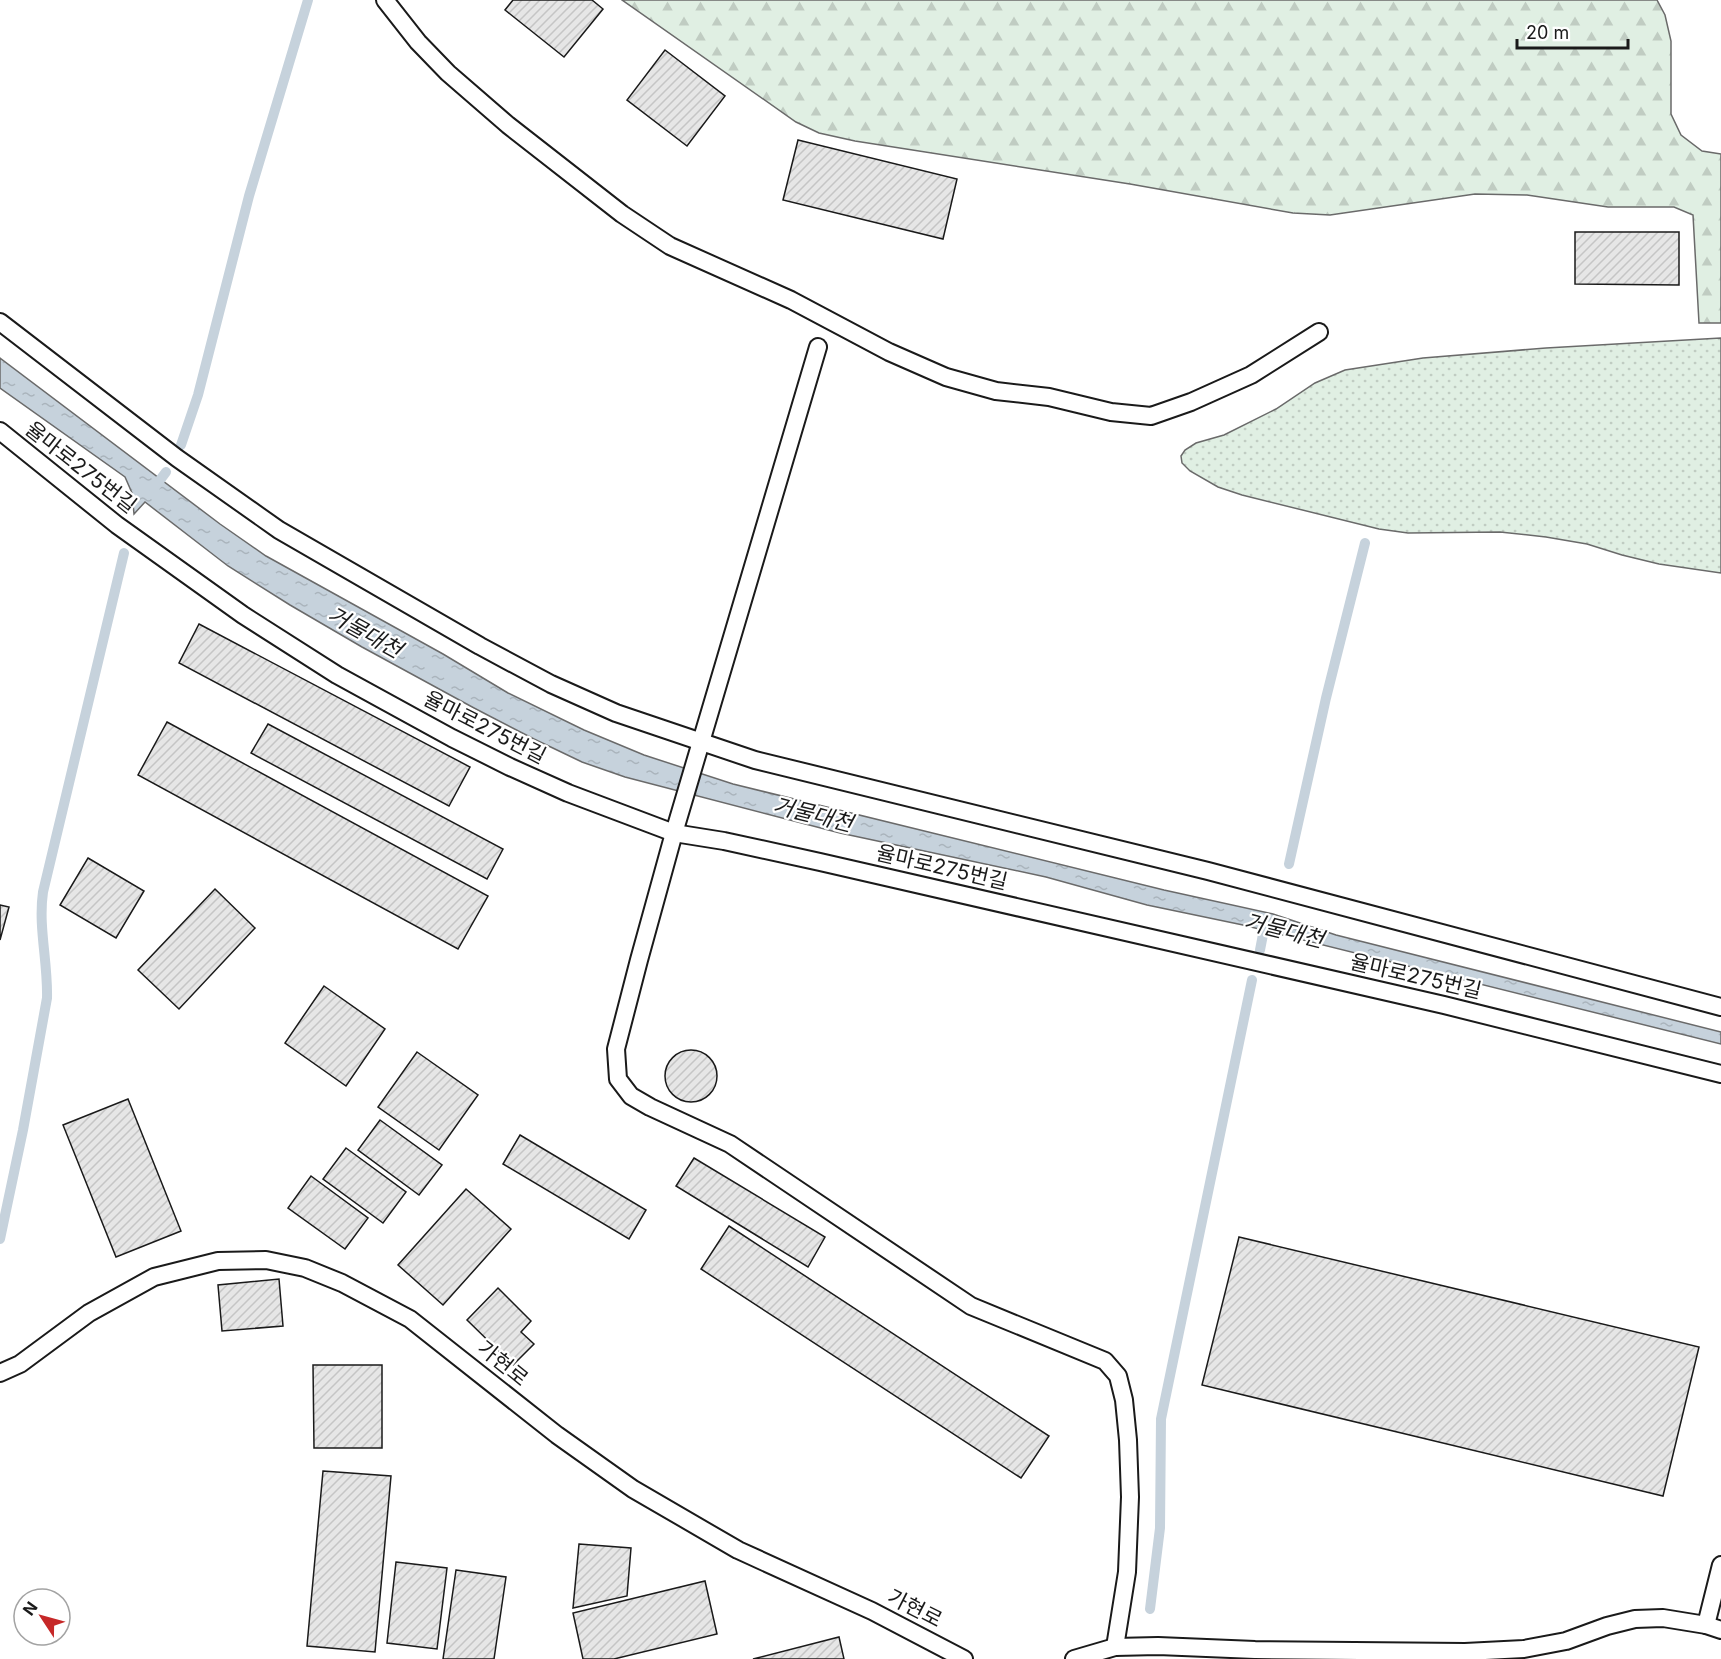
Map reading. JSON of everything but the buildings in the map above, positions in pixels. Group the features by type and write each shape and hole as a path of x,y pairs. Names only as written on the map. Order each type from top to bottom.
{"lane":[{"path":"385,0 418,42 448,73 508,125 622,214 670,246 791,300 889,352 946,376 996,391 1049,398 1111,412 1151,416 1191,402 1251,375 1319,332"},
{"path":"0,322 177,458 279,530 480,646 550,684 616,713 755,760 1208,871 1721,1007"},
{"path":"818,347 674,834 616,1049 618,1079 631,1096 730,1144 972,1305 1105,1361 1118,1376 1124,1400 1130,1486 1127,1572 1115,1647"},
{"name":"율마로275번길","path":"0,431 117,525 243,615 338,675 510,767 568,793 674,834 724,841 820,862 1432,1002 1721,1074"},
{"name":"가현로","path":"0,1373 20,1364 89,1312 154,1276 218,1261 266,1260 305,1268 342,1283 410,1319 558,1435 633,1489 738,1550 872,1611 964,1659"},
{"path":"1074,1659 1115,1647 1158,1646 1255,1650 1465,1652 1524,1649 1566,1641 1607,1626 1635,1619 1663,1618 1714,1627 1721,1565"}],"green space":[{"path":"622,0 1657,0 1665,15 1671,41 1671,114 1681,135 1702,151 1721,154 1721,323 1699,323 1693,215 1674,207 1608,207 1527,195 1475,194 1330,215 1293,213 1130,184 855,141 819,133 796,122"},
{"path":"1721,338 1721,573 1659,564 1587,544 1546,537 1500,532 1408,533 1379,529 1218,487 1190,471 1182,463 1181,456 1185,450 1196,443 1224,435 1276,409 1315,383 1345,370 1423,358"}],"water":[{"name":"거물대천","path":"0,358 266,556 443,654 508,693 584,730 644,755 733,784 1164,890 1273,914 1336,935 1721,1032 1721,1044 1243,925 1147,905 1046,877 840,833 625,777 582,762 474,708 290,605 228,566 145,502 134,514 132,493 125,477 0,388"}],"waterway":[{"path":"181,445 198,395 249,196 308,0"},
{"path":"154,488 166,472"},
{"path":"1289,864 1326,698 1365,543"},
{"path":"0,1239 47,998 42,918 43,892 124,553"},
{"name":"거물대천","path":"1260,950 1265,924"},
{"path":"1150,1609 1160,1528 1161,1419 1252,980"}]}
